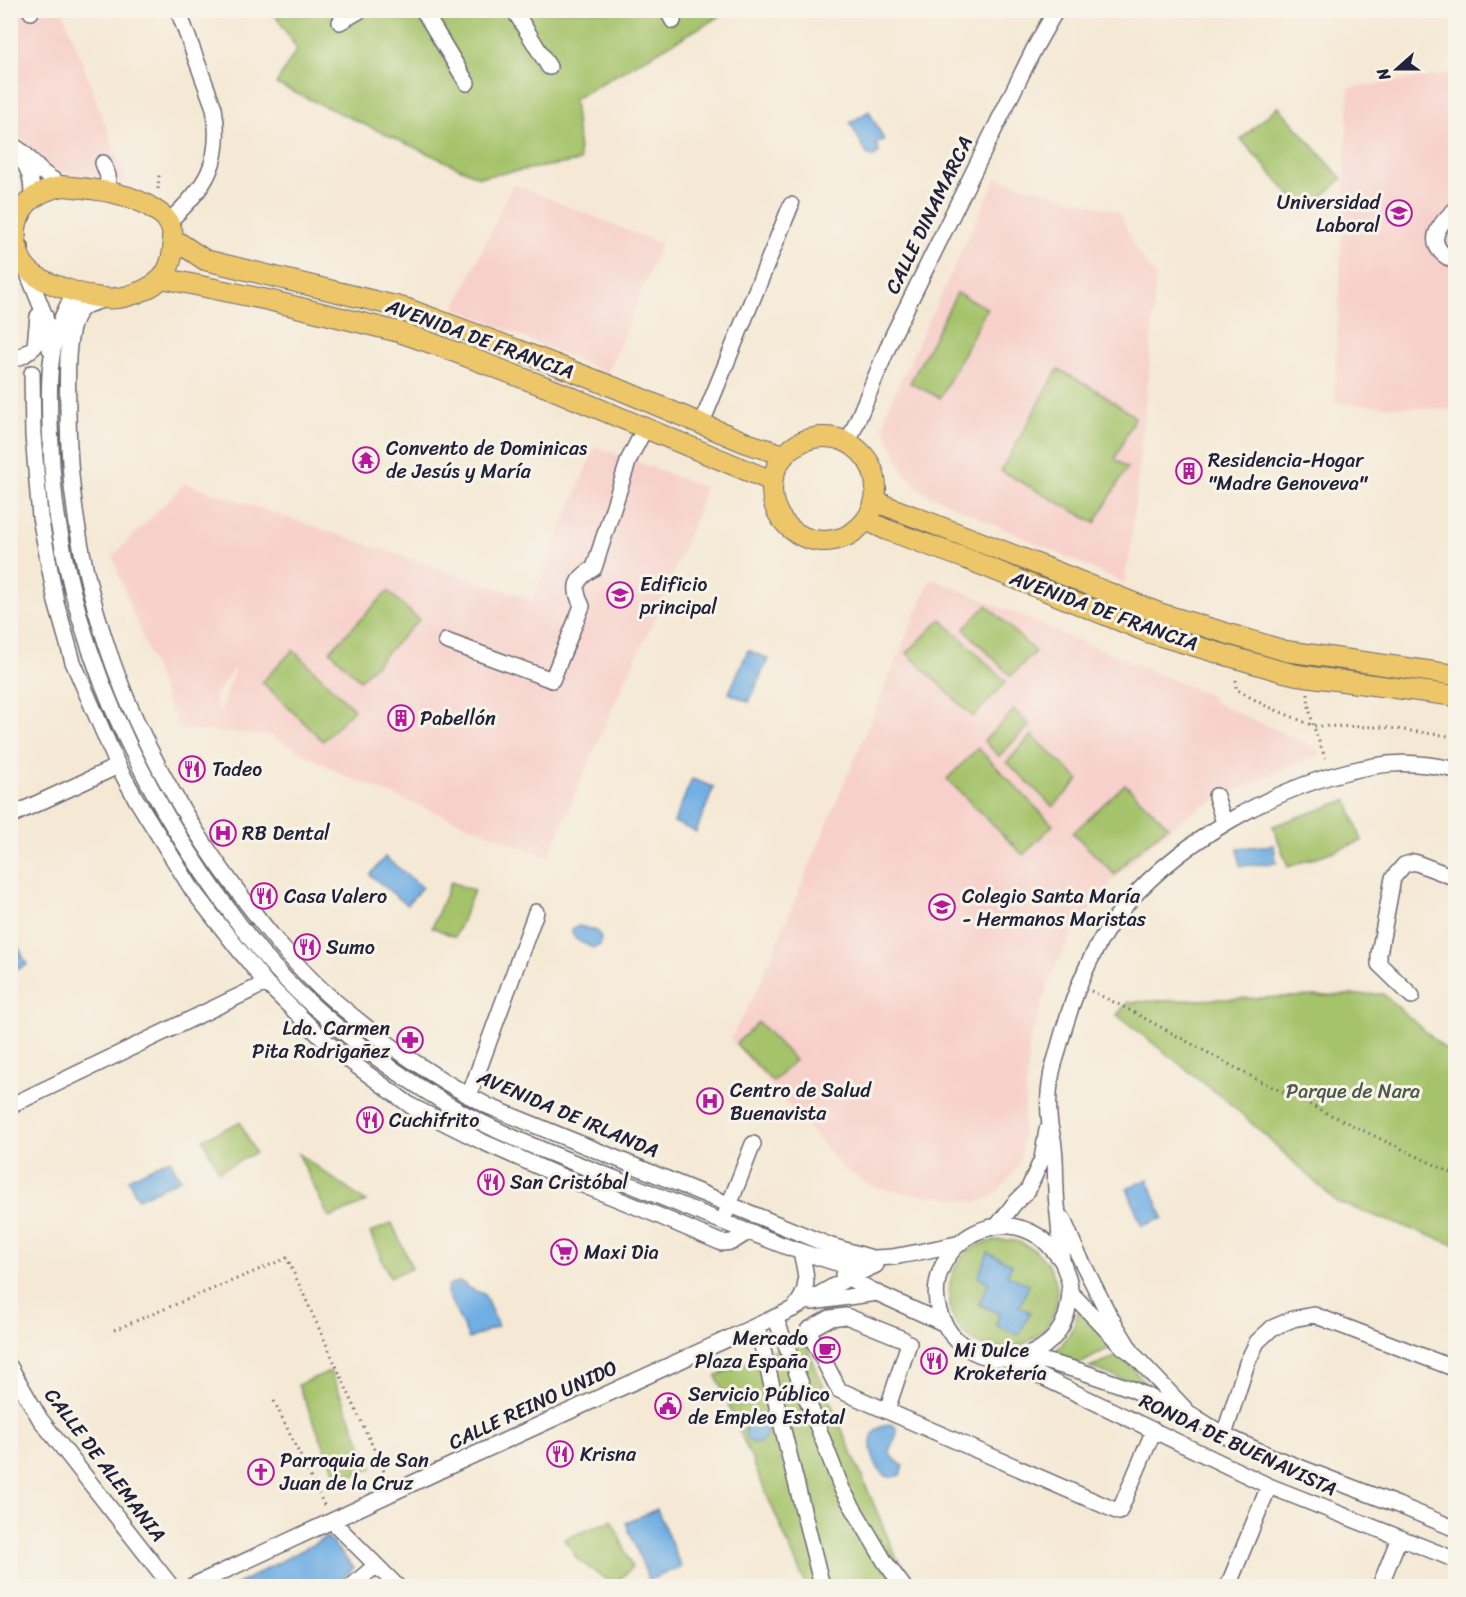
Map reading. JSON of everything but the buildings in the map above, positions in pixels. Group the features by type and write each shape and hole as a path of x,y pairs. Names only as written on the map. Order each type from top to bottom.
{"main road":[{"path":"63,186 107,192 140,201 156,210 170,230 172,253 169,266 162,278 133,295 105,299 45,282 35,276 17,253 15,232 21,209 51,189 63,186"},
{"name":"AVENIDA DE FRANCIA","path":"170,230 206,260 408,309 621,390 749,444 785,454"},
{"name":"AVENIDA DE FRANCIA","path":"162,278 268,300 399,332 554,390 772,481"},
{"path":"821,437 835,438 848,443 859,450 873,472 876,486 875,499 866,520 854,533 838,540 821,542 804,538 789,529 778,515 773,499 772,481 785,454 795,446 821,437"},
{"name":"AVENIDA DE FRANCIA","path":"875,499 1162,614 1286,651 1455,675"},
{"name":"AVENIDA DE FRANCIA","path":"866,520 1154,634 1297,675 1455,696"}],"street":[{"path":"170,230 208,176 217,145 214,108 178,10"},
{"path":"340,22 360,10"},
{"path":"423,10 467,83"},
{"path":"514,10 549,67"},
{"name":"CALLE DINAMARCA","path":"848,443 893,335 1034,49 1057,10"},
{"path":"10,145 20,148 38,168 63,186"},
{"path":"10,153 18,156 25,164 32,182 21,209"},
{"path":"103,163 108,176 107,192"},
{"path":"701,425 791,205"},
{"path":"1455,209 1435,235 1436,246 1442,255 1455,262"},
{"name":"AVENIDA DE IRLANDA","path":"17,253 39,298 45,316 51,357"},
{"name":"AVENIDA DE IRLANDA","path":"76,292 66,306 60,321 51,357 49,412 55,503 62,545 89,649 108,701 134,757 179,837 221,900 284,977 345,1034 391,1068 449,1105 561,1157 748,1232 801,1252 839,1264 851,1265 875,1258 896,1257 957,1244"},
{"name":"AVENIDA DE IRLANDA","path":"10,361 35,346 39,298"},
{"name":"AVENIDA DE IRLANDA","path":"105,299 83,308 76,317 71,330 69,348 68,433 74,499 81,550 95,610 111,659 149,751 197,835 279,945 329,996 395,1049 449,1086 488,1106 558,1136 831,1246 875,1258"},
{"path":"10,361 32,373 50,376"},
{"name":"AVENIDA DE IRLANDA","path":"32,373 32,416 40,517 56,602 73,662 118,766 136,799 193,891 266,983 323,1039 411,1106 483,1142 553,1173 722,1243 732,1242 748,1232"},
{"name":"AVENIDA DE IRLANDA","path":"34,445 49,412"},
{"path":"446,641 552,680 582,606 576,590 577,582 581,576 594,568 629,459 645,428"},
{"name":"RONDA DE BUENAVISTA","path":"1013,1359 1036,1351 1045,1345 1057,1332 1067,1313 1069,1280 1062,1261 1050,1121 1051,1077 1078,986 1100,941 1115,919 1149,881 1224,823 1303,786 1376,765 1439,766 1455,770"},
{"path":"10,816 118,766"},
{"path":"1216,796 1224,823"},
{"path":"1412,996 1379,964 1393,878 1404,865 1414,862 1455,878"},
{"path":"469,1096 536,912"},
{"path":"10,1106 266,983"},
{"name":"RONDA DE BUENAVISTA","path":"997,1226 1028,1190 1042,1159 1050,1121"},
{"path":"723,1221 753,1144"},
{"path":"553,1173 561,1157"},
{"name":"RONDA DE BUENAVISTA","path":"1056,1193 1065,1226 1076,1250 1108,1313 1133,1354"},
{"name":"RONDA DE BUENAVISTA","path":"1062,1261 1048,1243 1036,1234 1013,1226 986,1228 968,1235 946,1257 941,1268 936,1291 939,1311 945,1324 960,1344 976,1354 989,1358 1044,1361 1132,1389 1189,1413 1224,1435 1270,1456 1455,1529"},
{"path":"800,1306 806,1288 801,1252"},
{"name":"AVENIDA DE IRLANDA","path":"801,1252 877,1293 945,1324"},
{"name":"CALLE REINO UNIDO","path":"192,1587 800,1306 848,1278 896,1257"},
{"name":"RONDA DE BUENAVISTA","path":"1069,1291 1189,1413"},
{"name":"CALLE REINO UNIDO","path":"800,1306 877,1293"},
{"path":"887,1410 906,1341 856,1313 830,1318 808,1330 839,1389 1119,1512 1154,1430"},
{"path":"1224,1435 1247,1363 1257,1342 1272,1328 1293,1319 1314,1315 1455,1369"},
{"path":"775,1317 842,1489 885,1562 903,1587"},
{"path":"757,1326 822,1587"},
{"name":"RONDA DE BUENAVISTA","path":"1013,1359 1269,1486 1455,1560"},
{"name":"CALLE DE ALEMANIA","path":"10,1367 40,1419 171,1587"},
{"path":"1228,1587 1269,1486"},
{"path":"332,1521 397,1587"},
{"path":"1380,1587 1399,1538"},
{"path":"352,1587 376,1565"}],"path":[{"path":"158,189 159,175"},
{"path":"1236,680 1236,690 1264,705 1314,726 1382,727 1455,737"},
{"path":"1308,690 1308,701 1314,726 1325,758"},
{"path":"1078,986 1122,1006 1258,1080 1455,1175"},
{"path":"114,1330 287,1258 394,1493"},
{"path":"274,1401 332,1521"}],"shaded area":[{"path":"11,11 63,11 127,182 53,172 26,145 11,140"},
{"name":"Universidad Laboral","path":"1455,72 1455,410 1335,403 1349,88"},
{"path":"996,178 1119,212 1136,249 1156,276 1150,359 1129,560 1124,583 921,491 904,472 884,427 886,412"},
{"path":"513,184 661,244 608,373 455,308"},
{"path":"595,446 704,487 697,515 657,614 621,689 548,857 345,776 270,735 178,730 113,556 185,483 532,600","holes":["234,670 220,713 214,697"]},
{"name":"Colegio Santa María - Hermanos Maristas","path":"931,578 1209,695 1214,702 1318,749 1320,754 1198,808 1150,845 1112,881 1073,933 1053,972 1030,1039 1021,1154 1017,1168 992,1197 979,1202 875,1188 846,1171 730,1039 757,990"}],"green space":[{"path":"273,11 729,11 574,99 580,161 479,177 276,84 297,49"},
{"path":"1278,106 1342,179 1305,212 1241,139"},
{"path":"957,293 987,308 940,398 910,383"},
{"path":"1058,369 1101,393 1135,417 1115,459 1127,468 1095,523 1001,471"},
{"path":"388,591 419,620 360,680 330,651"},
{"path":"987,605 1035,652 1011,676 964,629"},
{"path":"941,619 1006,682 973,717 907,653"},
{"path":"293,650 354,709 323,741 262,682"},
{"path":"1014,710 1030,725 999,756 984,741"},
{"path":"1032,735 1079,780 1053,807 1007,762"},
{"path":"978,748 1053,825 1023,855 947,779"},
{"path":"1125,784 1168,826 1130,857 1115,875 1073,833"},
{"path":"1347,800 1362,841 1288,867 1273,826"},
{"path":"451,882 474,891 455,937 432,927"},
{"name":"Parque de Nara","path":"1383,994 1455,1058 1455,1245 1337,1202 1233,1106 1117,1015 1128,1002"},
{"path":"758,1022 795,1060 773,1082 736,1044"},
{"path":"240,1122 255,1153 219,1171 203,1139"},
{"path":"298,1153 366,1202 329,1218"},
{"path":"392,1223 412,1268 390,1277 370,1233"},
{"path":"995,1240 1015,1241 1034,1250 1051,1270 1057,1287 1056,1304 1051,1320 1040,1333 1026,1343 1008,1348 988,1347 968,1337 954,1319 949,1297 952,1276 962,1258 979,1245","holes":["1012,1264 1007,1275 1019,1307 1029,1311 996,1324 1000,1314 979,1304 989,1282"]},
{"path":"1079,1308 1113,1346 1080,1364 1050,1356 1069,1335"},
{"path":"803,1338 897,1559 916,1586 806,1586 716,1376"},
{"path":"1121,1355 1147,1385 1147,1388 1089,1367"},
{"path":"330,1371 372,1468 339,1481 298,1385"},
{"path":"612,1520 632,1567 614,1585 578,1560 564,1539"}],"water":[{"path":"869,111 884,140 877,143 879,152 872,157 867,154 850,123"},
{"path":"748,650 768,659 749,702 729,693"},
{"path":"692,779 714,787 696,832 674,822"},
{"path":"1274,845 1276,863 1240,866 1238,848"},
{"path":"385,857 422,887 407,905 370,875"},
{"path":"579,926 597,931 601,937 600,945 594,948 574,937 572,930"},
{"path":"10,930 27,965 11,972 10,972"},
{"path":"170,1159 180,1179 138,1199 128,1179"},
{"path":"1148,1179 1163,1218 1142,1226 1127,1188"},
{"path":"988,1253 1012,1264 1007,1275 1029,1285 1019,1307 1030,1312 1019,1335 996,1325 1000,1314 979,1304 989,1282 978,1277"},
{"path":"459,1282 484,1294 498,1326 469,1339 447,1293 448,1286"},
{"path":"756,1421 764,1424 767,1432 764,1440 756,1443 748,1440 745,1432 748,1424"},
{"path":"890,1424 895,1426 897,1433 889,1451 892,1457 903,1466 900,1475 890,1477 880,1471 876,1465 871,1444 875,1431"},
{"path":"657,1509 681,1567 649,1580 626,1523"},
{"path":"327,1537 354,1568 333,1586 234,1586"}],"place":[{"name":"Universidad Laboral","path":"1399,213"},
{"name":"Convento de Dominicas de Jesús y María","path":"366,460"},
{"name":"Residencia-Hogar \"Madre Genoveva\"","path":"1189,471"},
{"name":"Edificio principal","path":"620,595"},
{"name":"Pabellón","path":"401,718"},
{"name":"Tadeo","path":"192,769"},
{"name":"RB Dental","path":"223,833"},
{"name":"Casa Valero","path":"264,896"},
{"name":"Colegio Santa María - Hermanos Maristas","path":"942,907"},
{"name":"Sumo","path":"307,947"},
{"name":"Lda. Carmen Pita Rodrigañez","path":"410,1040"},
{"name":"Centro de Salud Buenavista","path":"710,1101"},
{"name":"Cuchifrito","path":"370,1120"},
{"name":"San Cristóbal","path":"491,1182"},
{"name":"Maxi Dia","path":"564,1252"},
{"name":"Mercado Plaza España","path":"827,1350"},
{"name":"Mi Dulce Kroketería","path":"934,1361"},
{"name":"Servicio Público de Empleo Estatal","path":"668,1406"},
{"name":"Krisna","path":"560,1454"},
{"name":"Parroquia de San Juan de la Cruz","path":"261,1472"}]}
